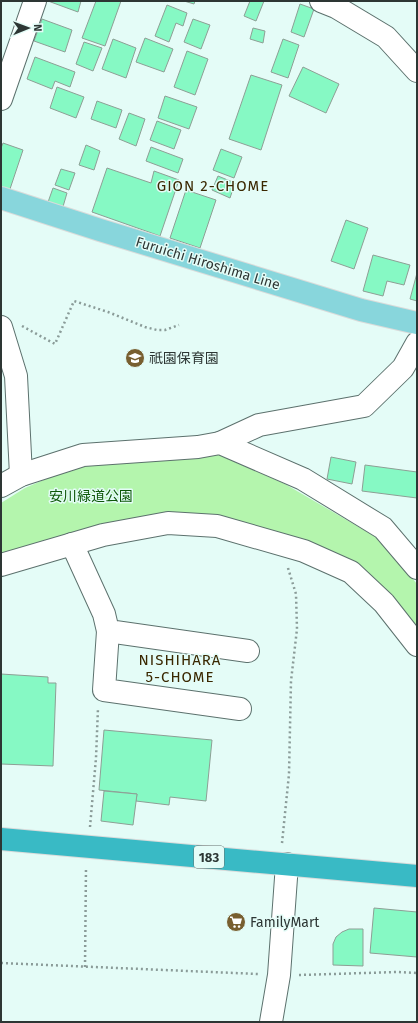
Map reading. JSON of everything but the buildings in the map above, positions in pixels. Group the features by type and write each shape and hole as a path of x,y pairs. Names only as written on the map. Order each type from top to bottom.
{"highway":[{"name":"183","path":"1,838 285,855 417,876"}],"main road":[{"name":"Furuichi Hiroshima Line","path":"1,198 361,310 417,323"}],"street":[{"path":"1,99 34,1"},
{"path":"321,1 336,7 386,36 417,71"},
{"path":"11,326 16,376 21,475"},
{"path":"1,486 21,475 83,455 198,447 220,443 258,425 364,406 403,368 417,343"},
{"path":"220,443 303,479 382,528 417,568"},
{"path":"1,565 104,535 168,523 217,526 304,551 351,572 384,603 417,645"},
{"path":"72,544 104,614 108,631 104,690 240,709"},
{"path":"108,631 248,651"},
{"path":"271,1022 279,975 285,855"}],"path":[{"path":"11,326 55,344 74,300 145,327 157,330 165,330 179,325"},
{"path":"281,544 296,594 297,629 291,681 289,774 285,855"},
{"path":"90,828 96,758 98,698 104,690"},
{"path":"85,967 86,866"},
{"path":"1,963 279,975 398,972 417,973"}],"green space":[{"name":"安川緑道公園","path":"217,454 285,484 381,540 417,584 417,634 361,566 260,527 173,516 1,562 1,503 25,488 83,463"}],"place":[{"name":"祇園保育園","path":"135,358"},
{"name":"FamilyMart","path":"236,922"}],"district":[{"name":"GION 2-CHOME","path":"213,186"},
{"name":"NISHIHARA 5-CHOME","path":"180,668"}]}
